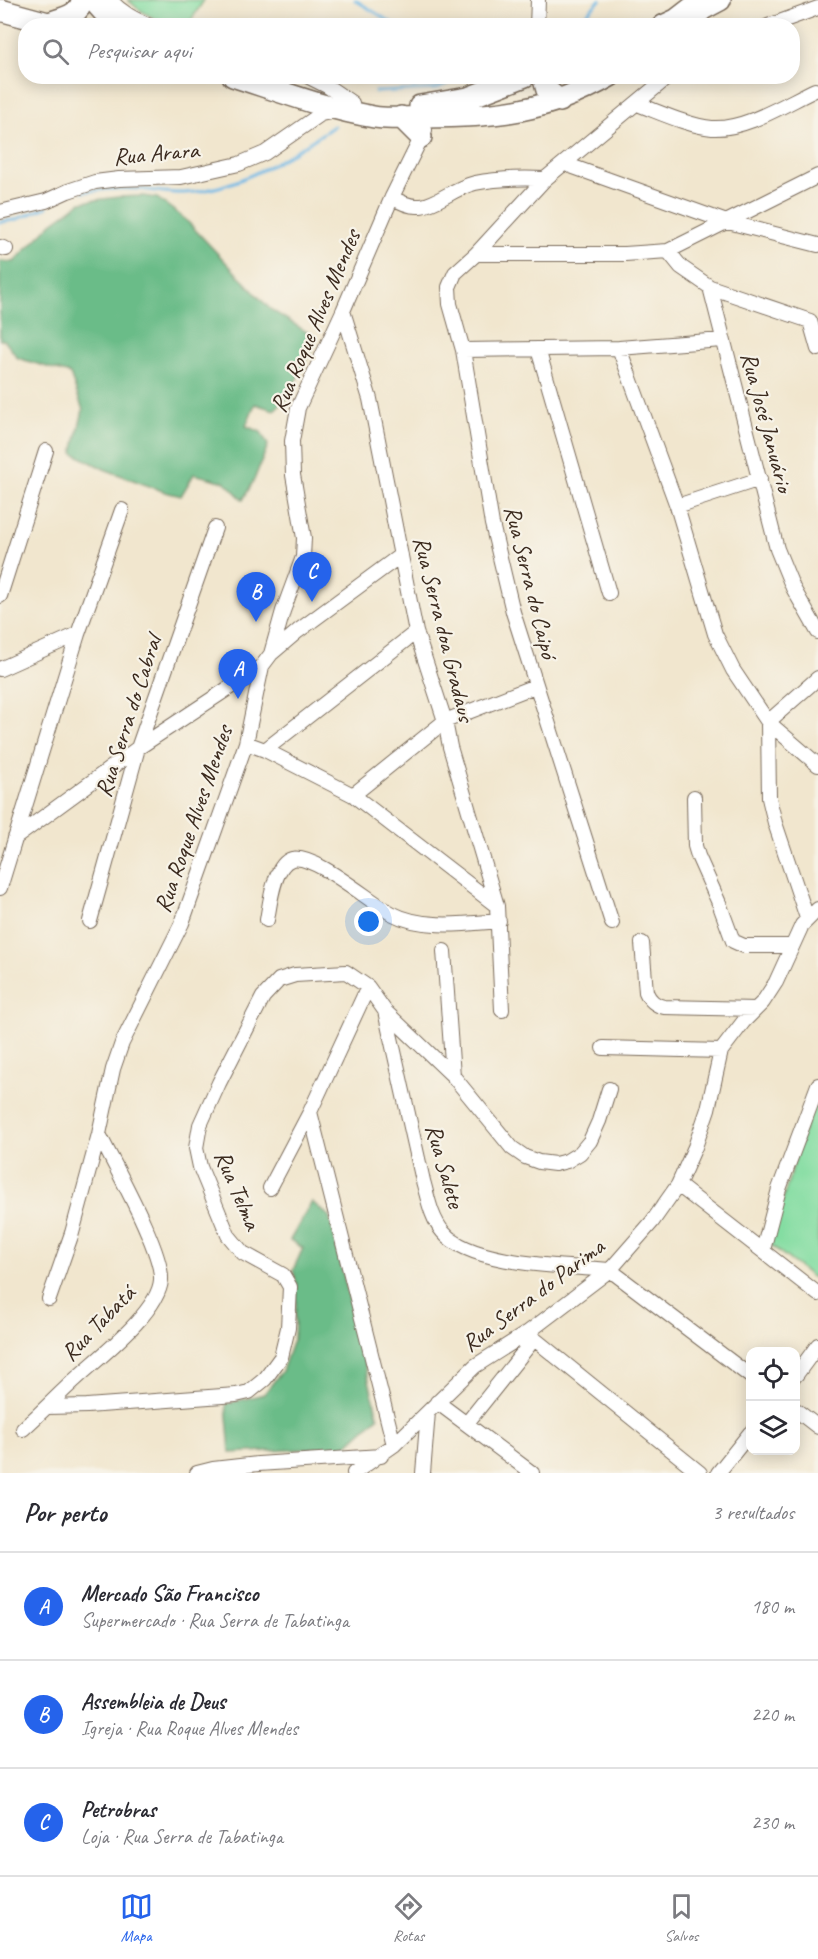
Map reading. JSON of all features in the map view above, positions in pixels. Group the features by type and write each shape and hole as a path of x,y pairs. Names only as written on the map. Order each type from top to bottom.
{"highway":[{"path":"65,18 76,12 82,0"},
{"path":"93,0 109,18"},
{"path":"680,18 711,2"},
{"path":"692,18 711,2"},
{"path":"0,10 31,18"},
{"path":"275,84 376,117 452,117 513,112 560,101 597,84"},
{"path":"430,117 436,112 504,84"},
{"path":"546,84 548,90 560,101"},
{"path":"346,106 401,108 468,98"},
{"path":"401,117 420,139"}],"street":[{"path":"110,0 132,18"},
{"path":"537,18 538,0"},
{"path":"701,18 711,2"},
{"path":"790,18 818,8"},
{"path":"269,84 309,107 309,116 304,125"},
{"path":"323,84 346,106"},
{"path":"476,254 545,179 660,84"},
{"path":"637,104 701,126 720,128 745,123 815,90"},
{"name":"Rua Arara","path":"0,212 46,201 68,190 96,182 182,177 239,164 265,153 321,114 346,106"},
{"name":"Rua Roque Alves Mendes","path":"49,1299 72,1233 99,1134 113,1069 122,1043 182,923 246,742 262,666 271,654 283,611 303,557 305,546 293,475 292,441 298,408 430,117"},
{"path":"420,139 434,126 452,117"},
{"path":"565,164 724,221 818,245"},
{"path":"476,254 625,254 668,251 818,176"},
{"path":"393,197 405,205 425,206 471,184 516,178 545,179"},
{"path":"668,251 681,267 710,287 814,318 818,349"},
{"name":"Rua Serra do Caipó","path":"476,254 455,273 449,287 450,304 463,350 492,524 513,612 535,686 612,924"},
{"name":"Rua José Januário","path":"710,287 777,549 793,588 818,632"},
{"name":"Rua Serra doa Gradaus","path":"343,311 370,399 416,632 445,721 450,747 497,906 502,1010"},
{"path":"463,350 619,348 722,340"},
{"path":"619,348 677,506 715,634 733,670 768,722 818,765"},
{"path":"538,350 609,593"},
{"path":"0,596 45,451"},
{"path":"677,506 760,479"},
{"path":"0,888 78,634 122,510"},
{"name":"Rua Serra do Cabral","path":"90,921 138,748 215,528"},
{"path":"271,654 298,631 401,555"},
{"path":"283,611 288,621 298,631"},
{"path":"265,750 416,632"},
{"path":"0,669 78,634"},
{"path":"15,838 138,748 262,666"},
{"path":"768,722 818,678"},
{"path":"353,795 445,721 535,686"},
{"path":"768,722 770,757 767,787 769,798 775,823 813,913"},
{"path":"246,742 353,795 497,906"},
{"path":"770,757 784,752 800,751"},
{"path":"694,797 695,846 732,939 735,943 744,946 792,946"},
{"path":"267,920 280,868 292,859 301,858 332,874 389,913 404,919 442,924 499,921"},
{"name":"Rua Serra do Parima","path":"354,1473 381,1456 475,1366 530,1336 610,1270 652,1222 678,1185 695,1147 708,1109 720,1051 776,982 792,946 813,913"},
{"path":"642,944 646,992 650,1000 656,1004 664,1007 756,1009"},
{"path":"444,951 453,1076"},
{"name":"Rua Telma","path":"48,1407 236,1395 249,1392 275,1368 285,1345 290,1287 283,1275 243,1253 228,1235 200,1167 196,1148 200,1125 263,997 279,980 295,975 346,972 368,987 385,1011"},
{"path":"270,1188 310,1112 368,987"},
{"path":"385,1011 453,1076 512,1148 525,1157 539,1162 555,1164 567,1161 580,1153 590,1141 609,1089"},
{"name":"Rua Salete","path":"385,1011 423,1181 430,1206 444,1232 457,1244 495,1257 610,1270"},
{"path":"603,1048 720,1051"},
{"path":"763,1250 779,1189 818,1084"},
{"path":"310,1112 394,1444"},
{"name":"Rua Tabatá","path":"23,1429 129,1330 158,1293 161,1280 159,1266 131,1198 99,1134"},
{"path":"678,1185 815,1290"},
{"path":"610,1270 746,1373"},
{"path":"467,1423 530,1336 700,1473"},
{"path":"800,1368 818,1345"},
{"path":"423,1473 433,1407 467,1423 532,1473"},
{"path":"800,1414 818,1427"},
{"path":"718,1473 746,1438"},
{"path":"197,1473 258,1464 381,1456"}],"green space":[{"path":"128,0 204,0 192,18 153,18"},
{"path":"143,196 157,198 185,219 270,309 313,336 311,351 286,400 274,410 255,404 246,426 261,432 268,445 243,500 225,482 194,474 181,496 165,492 104,469 73,453 83,410 70,374 18,358 4,340 0,340 0,261 14,262 52,223 81,202"},
{"path":"818,1093 818,1279 812,1277 772,1246 770,1241 810,1111"},
{"path":"312,1202 329,1216 378,1417 345,1447 230,1453 226,1404 264,1394 282,1371 294,1337 297,1285 293,1270 303,1248 290,1240"}],"waterway":[{"path":"355,0 384,18"},
{"path":"583,18 600,0"},
{"path":"375,92 435,89 447,84"},
{"path":"83,192 127,189 184,193 224,185 263,170 334,126"},
{"path":"0,222 15,220 47,207"}],"place":[{"name":"Petrobras","path":"312,602"},
{"name":"Assembleia de Deus","path":"256,622"},
{"name":"Mercado São Francisco","path":"238,699"}]}
